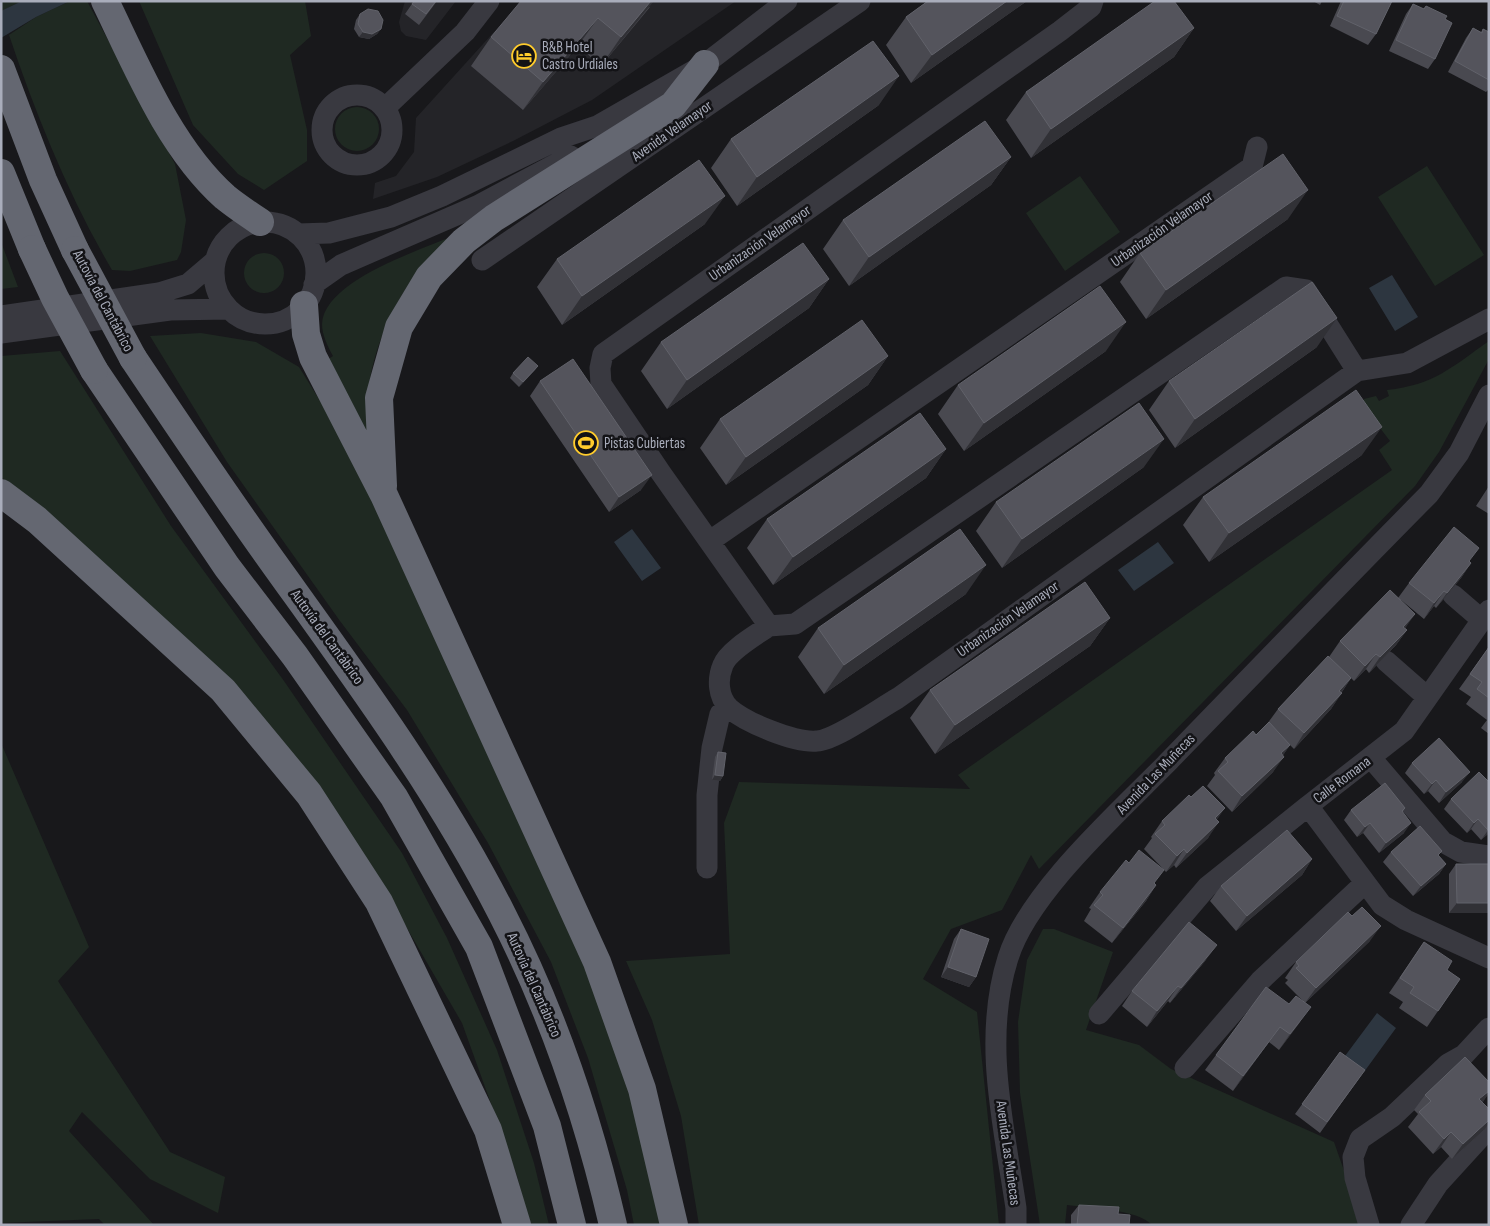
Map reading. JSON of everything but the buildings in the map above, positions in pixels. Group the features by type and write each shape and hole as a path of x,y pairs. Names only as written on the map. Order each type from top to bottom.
{"highway":[{"path":"105,1 155,102 184,148 225,197 260,222"},
{"path":"384,496 379,398 400,327 429,277 464,241 494,218 674,105 705,64"},
{"name":"Autovía del Cantábrico","path":"1,69 43,180 75,250 133,358 244,522 374,703 456,831 502,913 549,1015 579,1097 614,1225"},
{"path":"1,173 32,249 55,298 94,370 227,567 294,656 394,797 479,947 547,1126 572,1225"},
{"path":"309,295 306,334 313,357 384,496 597,962 642,1088 674,1225"},
{"path":"1,493 37,520 223,690 309,794 379,902 488,1130 517,1225"}],"street":[{"path":"385,108 465,32 489,1"},
{"path":"298,234 329,233 391,217 442,196 562,138 597,126 705,64 787,1"},
{"name":"Avenida Velamayor","path":"482,260 860,1"},
{"name":"Urbanización Velamayor","path":"769,626 661,473 602,384 600,368 602,354 1060,31 1091,7 1093,1"},
{"path":"309,295 316,270 307,244 298,234 273,223 260,222 244,226 231,235 221,247 215,261 216,286 228,309 240,317 253,322 267,324 281,321 294,314 309,295 341,265 477,206 574,154 597,126"},
{"name":"Urbanización Velamayor","path":"710,541 1252,167 1257,147"},
{"path":"1,316 159,293 188,284 215,261"},
{"path":"706,868 707,795 712,748 720,714 728,707 718,687 723,664 738,648 769,626 794,624 1286,287 1306,290 1357,371"},
{"path":"1,333 170,310 228,309"},
{"name":"Urbanización Velamayor","path":"728,707 755,724 787,736 818,741 843,731 898,698 1357,371 1407,363 1489,319"},
{"name":"Avenida Las Muñecas","path":"1016,1225 1016,1208 995,1056 1000,989 1008,956 1023,924 1077,856 1429,494 1459,453 1489,395"},
{"path":"1453,595 1485,615"},
{"name":"Calle Romana","path":"1485,615 1404,731 1308,806 1382,905 1406,920 1489,958"},
{"path":"1386,661 1427,697"},
{"path":"1371,758 1443,842 1461,852 1489,856"},
{"path":"1099,1014 1208,887 1308,806"},
{"path":"1185,1068 1260,981 1365,883"},
{"path":"1369,1225 1355,1178 1352,1157 1360,1139 1392,1117 1448,1064 1464,1055 1489,1028"},
{"path":"1464,1055 1478,1073"},
{"path":"1411,1225 1438,1184 1489,1128"}],"shaded area":[{"path":"1,1 22,1 2,11"},
{"path":"22,1 70,1 36,17 1,38 1,11"},
{"path":"70,1 87,1 175,164 186,220 181,252 177,260 130,271 112,270 96,242 54,155 9,35 36,17"},
{"path":"139,1 305,1 311,36 290,55 307,130 307,161 264,190 238,174 193,125"},
{"path":"405,1 456,1 426,40 406,36 401,31 399,22"},
{"path":"522,1 736,1 592,100 513,141 437,177 373,199 375,183 396,176 414,152 416,118"},
{"path":"357,107 369,111 375,117 379,129 375,141 369,147 357,151 345,147 339,141 335,129 339,117 345,111"},
{"path":"1427,166 1484,255 1435,286 1378,197"},
{"path":"1080,176 1120,232 1065,271 1026,213"},
{"path":"453,236 430,257 413,278 388,322 372,369 368,391 367,435 327,360 333,356 322,328 327,308 338,294 355,281 397,259"},
{"path":"1,242 18,287 1,289"},
{"path":"268,253 275,256 281,262 284,273 283,281 275,290 268,293 260,293 253,290 245,281 244,269 247,262 256,254"},
{"path":"1392,275 1418,317 1395,331 1369,288"},
{"path":"201,333 256,342 299,367 350,449 534,837 624,1065 662,1225 634,1225 627,1190 588,1058 551,962 488,843 407,710 340,621 227,462 150,336"},
{"path":"1489,341 1489,359 1439,452 1415,486 1039,869 1031,855 1002,910 951,929 923,979 977,1012 999,1225 699,1225 681,1116 652,1020 626,961 730,954 724,823 739,782 970,789 958,775 1392,470 1379,450 1390,441 1363,406 1364,399 1376,396 1379,401 1389,396 1387,390 1403,388 1430,379 1453,367"},
{"path":"60,351 171,526 284,681 402,853 447,938 497,1050 534,1163 549,1225 530,1225 517,1176 462,1023 364,854 288,749 211,661 1,477 1,356"},
{"path":"632,529 661,568 642,581 614,542"},
{"path":"1158,542 1174,563 1134,591 1118,570"},
{"path":"1,743 89,947 58,981 170,1152 225,1177 218,1213 150,1179 82,1112 69,1131 154,1225 105,1225 99,1219 1,1223"},
{"path":"1043,929 1054,929 1113,952 1086,1030 1139,1045 1171,1069 1334,1142 1363,1225 1152,1225 1145,1220 1124,1212 1067,1205 1065,1225 1040,1225 1020,1093 1018,1022 1027,960"},
{"path":"1377,1013 1396,1028 1364,1072 1345,1056"}],"place":[{"name":"B&B Hotel Castro Urdiales","path":"524,56"},
{"name":"Pistas Cubiertas","path":"586,443"}]}
